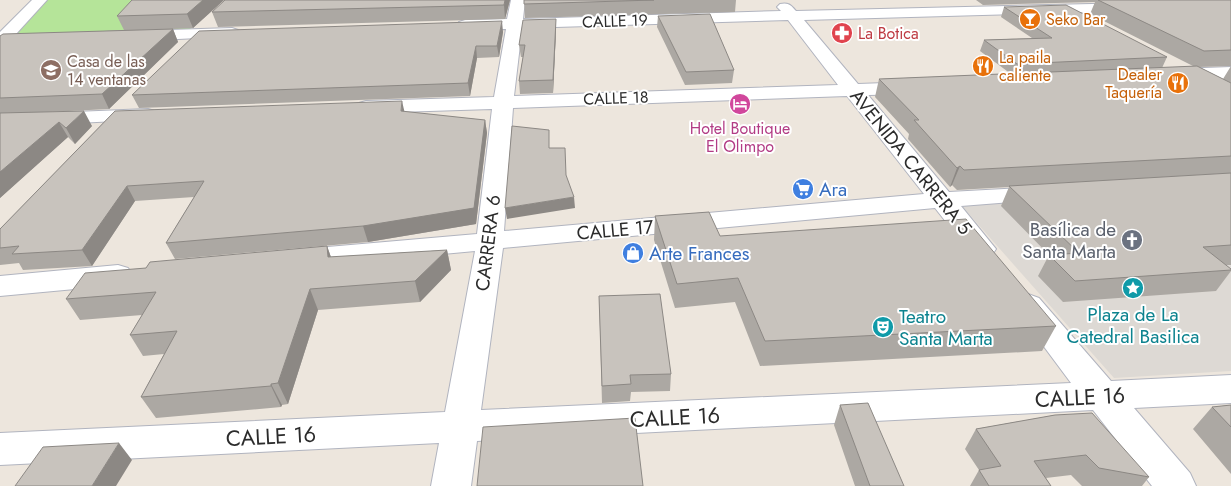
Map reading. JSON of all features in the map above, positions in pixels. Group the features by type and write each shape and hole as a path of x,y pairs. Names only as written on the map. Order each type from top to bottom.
{"street":[{"path":"0,41 40,0"},
{"path":"1056,4 1096,25"},
{"name":"CALLE 19","path":"454,26 515,12 1056,4 1144,6"},
{"name":"AVENIDA CARRERA 5","path":"786,8 1176,486"},
{"name":"CARRERA 6","path":"451,486 490,242 503,102 515,12"},
{"path":"178,54 219,14"},
{"path":"119,37 247,32"},
{"path":"0,41 20,40"},
{"path":"1162,68 1190,74 1231,72"},
{"path":"1190,74 1223,92"},
{"name":"CALLE 18","path":"344,108 932,87"},
{"path":"96,137 137,95"},
{"path":"0,121 166,114"},
{"name":"CALLE 17","path":"265,262 941,200 1067,193"},
{"path":"0,286 147,273"},
{"name":"CALLE 16","path":"0,449 1231,389"}],"green space":[{"path":"46,0 221,0 189,30 12,35"}],"shaded area":[{"name":"Plaza de La Catedral Basilica","path":"1231,190 1231,371 1114,378 961,205"}],"building":[{"path":"132,0 203,0 187,14 117,16"},
{"path":"225,0 505,0 504,5 212,12"},
{"path":"524,0 654,0 524,4"},
{"path":"1098,0 1231,0 1231,50 1204,51"},
{"path":"1066,5 1167,57 1017,64 984,40 1052,38 1004,7"},
{"path":"710,14 734,70 686,72 658,16"},
{"path":"556,19 553,80 519,81 525,45 519,45 523,20"},
{"path":"502,21 497,46 476,46 468,83 132,95 199,31"},
{"path":"173,29 102,94 0,98 0,36 3,34"},
{"path":"1197,66 1231,83 1231,156 964,170 960,166 957,168 914,120 919,120 879,79"},
{"path":"402,101 401,111 485,120 474,208 363,226 166,243 204,181 127,186 82,250 12,254 19,246 0,248 0,229 115,111"},
{"path":"84,111 66,128 59,122 0,172 0,113"},
{"path":"512,126 549,130 549,148 565,148 566,175 574,197 505,208"},
{"name":"Basílica de Santa Marta","path":"1231,173 1231,245 1203,247 1231,270 1075,281 1049,255 1079,253 1009,186"},
{"name":"Teatro Santa Marta","path":"709,212 720,236 966,219 1056,326 765,341 738,278 677,284 655,216"},
{"path":"327,246 328,257 447,250 415,281 310,289 278,383 271,384 271,386 141,397 177,331 130,335 156,292 66,299 85,273 146,268 150,262"},
{"path":"660,294 671,374 630,375 631,384 602,386 599,296"},
{"path":"868,403 904,486 870,486 840,405"},
{"path":"1231,405 1231,427 1212,407"},
{"path":"1092,413 1149,477 1099,468 1086,455 1034,461 1051,486 989,486 979,470 1001,466 976,429 1055,415"},
{"path":"635,418 643,486 477,486 483,427"},
{"path":"119,443 92,486 15,486 43,447"}],"place":[{"name":"Seko Bar","path":"1030,19"},
{"name":"La Botica","path":"842,33"},
{"name":"La paila caliente","path":"983,66"},
{"name":"Casa de las 14 ventanas","path":"51,70"},
{"name":"Dealer Taquería","path":"1178,83"},
{"name":"Hotel Boutique El Olimpo","path":"740,104"},
{"name":"Ara","path":"803,189"},
{"name":"Basílica de Santa Marta","path":"1132,240"},
{"name":"Arte Frances","path":"633,253"},
{"name":"Plaza de La Catedral Basilica","path":"1133,288"},
{"name":"Teatro Santa Marta","path":"883,327"}]}
